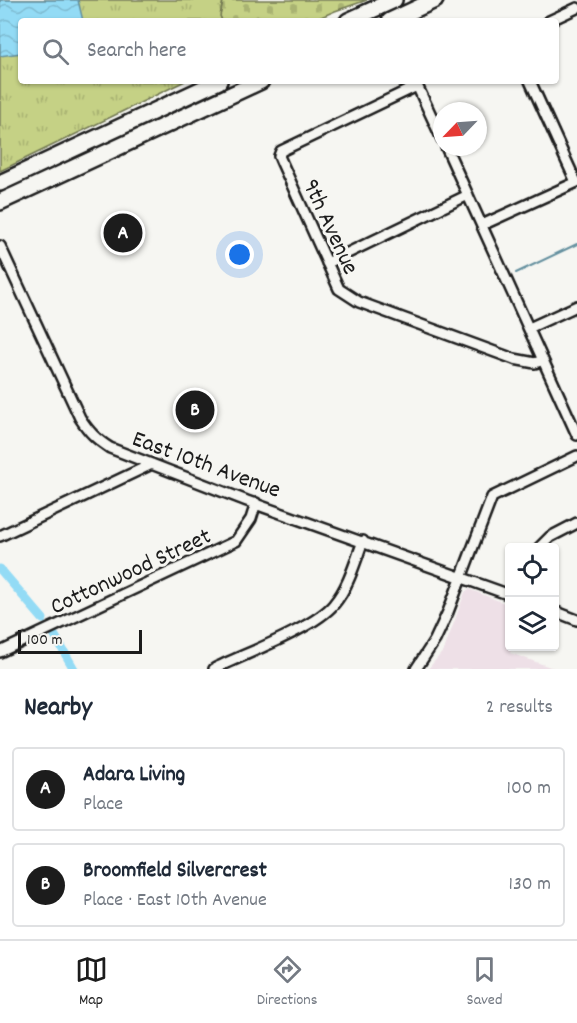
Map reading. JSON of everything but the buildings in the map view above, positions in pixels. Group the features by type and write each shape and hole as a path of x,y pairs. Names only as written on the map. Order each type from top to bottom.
{"main road":[{"path":"396,18 435,0"},
{"path":"354,18 387,3"},
{"path":"0,183 213,84"},
{"path":"0,202 255,84"}],"street":[{"path":"387,3 389,18"},
{"path":"555,18 577,8"},
{"name":"9th Avenue","path":"414,84 281,151 279,156 339,289 359,302 514,359 535,363 543,360"},
{"path":"416,84 433,120"},
{"path":"482,225 577,182 531,84"},
{"path":"450,156 543,360 573,417 577,435"},
{"path":"327,263 468,195"},
{"name":"East 10th Avenue","path":"0,246 88,431 110,448 505,593"},
{"path":"529,328 577,306"},
{"path":"416,669 435,640 492,497 577,456"},
{"path":"0,536 152,464"},
{"name":"Cottonwood Street","path":"0,652 236,541 246,530 256,503"},
{"path":"544,543 550,537 577,523"},
{"path":"213,669 304,626 327,612 345,587 363,541"},
{"path":"559,613 577,620"}],"shaded area":[{"path":"469,589 505,603 505,651 511,651 510,653 556,669 428,669 444,650 465,592"}],"green space":[{"path":"0,0 223,0 221,18 18,18 18,84 179,84 0,171"},
{"path":"223,0 367,0 319,18 221,18"}],"water":[{"path":"0,0 78,0 82,18 18,18 18,53 0,56"}],"waterway":[{"path":"516,273 577,244"},
{"path":"0,569 43,619"},
{"path":"55,636 74,669"}],"place":[{"name":"Adara Living","path":"123,233"},
{"name":"Broomfield Silvercrest","path":"195,410"}]}
